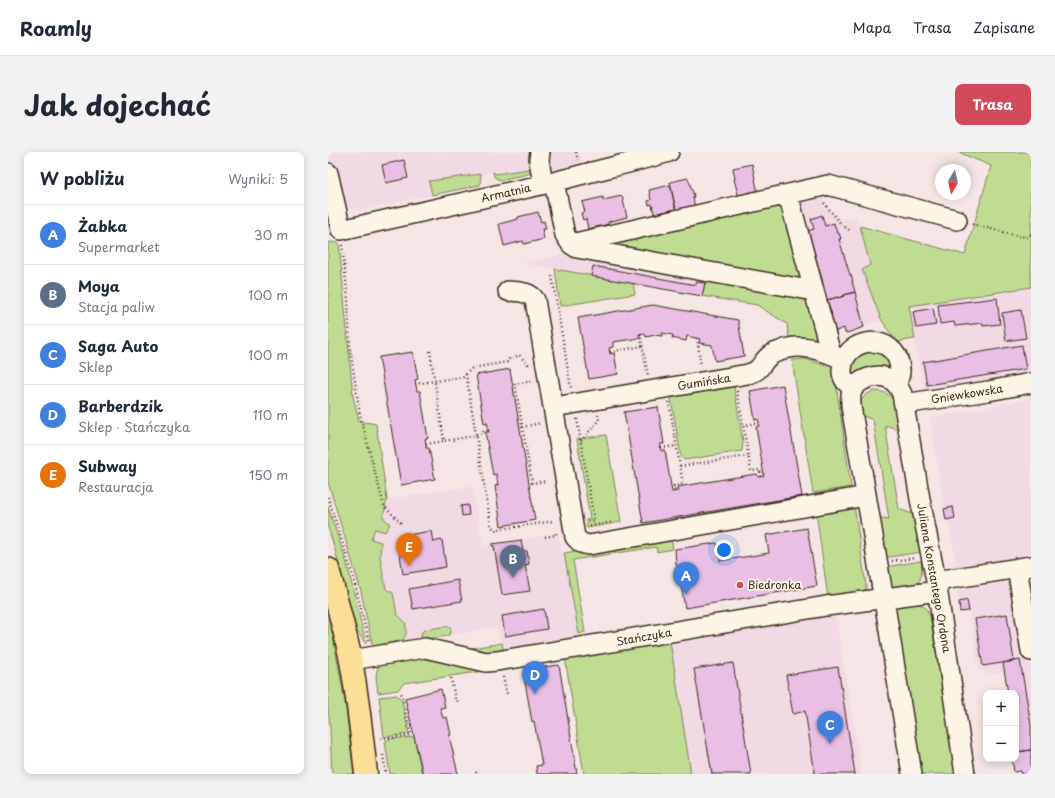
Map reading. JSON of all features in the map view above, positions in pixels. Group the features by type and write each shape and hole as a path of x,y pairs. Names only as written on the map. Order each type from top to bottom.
{"main road":[{"path":"328,569 351,660 366,774"}],"street":[{"path":"540,152 540,160 549,183 565,235 571,244 577,248 814,291"},
{"name":"Armatnia","path":"341,230 549,183 581,174 636,162 670,152"},
{"path":"328,173 341,230"},
{"path":"571,244 828,185 957,220"},
{"path":"788,194 814,291 837,357 842,366 844,380 852,387 851,406 912,774"},
{"path":"508,292 527,293 535,300 575,537 578,541 585,545 866,496"},
{"name":"Juliana Konstantego Ordona","path":"837,357 863,343 878,342 889,347 899,360 901,370 897,384 902,394 904,404 920,499 937,586 965,774"},
{"name":"Gumińska","path":"554,407 748,374 759,369 768,357 774,353 790,348 801,347 837,357"},
{"path":"852,390 857,384 870,377 888,378 897,384"},
{"name":"Gniewkowska","path":"904,404 1031,383"},
{"path":"1024,567 1031,651"},
{"name":"Stańczyka","path":"351,660 425,648 486,662 497,661 818,607 883,598 1024,567"}],"path":[{"path":"814,188 816,194 842,225 849,230"},
{"path":"957,220 1018,236 1027,236 1031,234"},
{"path":"341,230 348,300 350,348 360,415 384,506 402,524"},
{"path":"697,338 701,367"},
{"path":"610,352 643,346"},
{"path":"430,351 444,441"},
{"path":"415,384 463,376 472,368 507,362 510,358 519,355 528,364 529,368"},
{"path":"466,374 491,526 495,530 554,521"},
{"path":"530,377 532,388"},
{"path":"531,381 515,384 522,427 532,483 548,481 549,487"},
{"path":"736,385 751,471 760,470 761,476"},
{"path":"668,396 683,484 674,486 675,491"},
{"path":"581,442 599,420 598,414"},
{"path":"522,427 538,424 537,417"},
{"path":"743,425 759,423"},
{"path":"426,444 479,435 483,431 488,430"},
{"path":"661,448 676,446"},
{"path":"680,466 748,456"},
{"path":"328,497 353,576 370,648"},
{"path":"545,537 556,535 554,517"},
{"path":"878,564 931,556"},
{"path":"502,676 507,694"},
{"path":"451,678 455,699 460,703"},
{"path":"381,739 411,735 401,692"}],"shaded area":[{"path":"328,152 579,152 582,166 538,175 535,168 503,174 496,174 493,172 430,181 432,195 364,210 330,209 328,200"},
{"path":"817,192 840,220 852,217 856,214 871,265 862,270 881,319 863,328 847,333 845,333 843,328 831,333 796,197"},
{"path":"574,252 707,276 702,296 522,263"},
{"path":"1031,287 1031,372 924,393 909,306"},
{"path":"1031,398 1031,774 1022,774 1021,771 1014,772 1012,762 1019,762 1019,690 1007,690 1004,673 991,674 979,671 969,611 960,612 953,564 956,563 948,520 946,520 944,509 930,418"},
{"path":"473,486 483,546 558,533 561,550 564,553 580,639 501,651 503,649 502,644 500,644 497,627 394,646 393,643 405,638 405,622 397,614 393,593 386,589 380,557 381,542 371,539 375,529 383,517 387,499"},
{"path":"835,614 862,774 691,774 670,641"}],"green space":[{"path":"958,152 1031,152 1031,287 909,306 915,339 896,342 881,319 862,270 870,265 860,226 965,255 991,166"},
{"path":"535,168 532,173 500,180 494,177 493,172 496,174"},
{"path":"481,174 480,185 432,195 429,181"},
{"path":"783,202 806,283 610,245"},
{"path":"328,242 339,243 353,396 359,421 376,424 387,499 383,517 390,524 385,532 375,529 371,539 381,542 380,557 386,589 393,593 397,614 405,622 406,627 406,634 403,640 374,646 372,644 361,591 328,482"},
{"path":"555,269 633,283 635,294 560,306"},
{"path":"707,276 807,296 818,336 808,340 789,339 787,324 757,305 702,296"},
{"path":"864,349 884,352 894,371 851,380 849,364"},
{"path":"805,359 834,370 851,487 813,493 792,360"},
{"path":"734,387 743,442 742,451 684,460 681,456 671,399 673,397"},
{"path":"874,391 882,392 888,395 895,403 898,429 885,425 899,509 915,515 921,552 883,558 876,517 889,519 873,420 859,414 862,400 866,395"},
{"path":"606,435 621,522 587,528 586,520 590,519 577,439"},
{"path":"854,505 866,589 863,592 828,598 816,511"},
{"path":"328,507 347,564 366,644 357,631 328,527"},
{"path":"671,536 673,549 657,552 656,547 573,560 585,632 579,634 564,553"},
{"path":"921,561 922,569 920,580 917,584 900,589 889,583 885,567"},
{"path":"917,602 926,608 930,616 956,774 918,774 894,614 899,606"},
{"path":"328,610 345,702 354,774 332,774 328,707"},
{"path":"447,626 451,629 448,636 426,639 421,636 424,630"},
{"path":"670,641 691,774 584,774 565,658"},
{"path":"502,643 503,649 501,651 484,654 466,649"},
{"path":"420,657 504,668 404,683 398,690 378,693 376,676 378,666 381,664"},
{"path":"397,695 402,701 409,734 384,737 379,697"},
{"path":"414,737 422,774 390,774 385,742 389,739"}],"building":[{"path":"404,160 408,178 386,183 382,165"},
{"path":"752,164 758,194 739,198 733,168"},
{"path":"688,178 694,196 695,208 676,212 670,182"},
{"path":"670,185 676,209 654,214 652,204 649,205 648,201 651,200 649,190"},
{"path":"622,196 627,217 608,222 609,224 588,229 586,219 583,220 581,213 585,212 582,202 603,197 603,200"},
{"path":"538,212 541,222 544,221 546,229 542,229 544,239 524,244 523,241 504,246 499,224"},
{"path":"822,215 825,226 834,223 837,233 839,233 841,239 839,239 853,281 855,292 827,300 808,231 814,229 811,219"},
{"path":"593,266 696,285 696,282 705,283 702,296 591,276"},
{"path":"855,292 864,327 847,333 845,333 844,328 831,333 826,317 832,315 827,300"},
{"path":"997,298 1000,324 983,326 983,323 955,326 954,322 940,324 938,305"},
{"path":"653,305 738,320 744,356 715,361 712,345 699,343 700,339 687,336 686,341 672,338 673,335 662,333 662,336 655,335 646,337 645,333 639,334 640,338 613,342 613,347 609,348 610,354 614,353 618,374 589,379 578,318"},
{"path":"933,308 936,325 916,328 913,312"},
{"path":"1021,310 1026,338 1006,341 1002,313"},
{"path":"1022,345 1026,369 927,385 923,362"},
{"path":"413,352 418,379 415,380 417,391 420,391 428,438 425,439 426,448 429,448 435,479 401,485 379,357"},
{"path":"510,369 535,520 501,526 495,486 498,485 496,474 493,475 485,432 489,432 487,422 484,423 476,375"},
{"path":"783,385 802,496 643,523 624,412 658,407 664,444 660,444 661,451 665,450 672,492 678,491 677,487 749,475 757,474 758,477 764,476 756,427 759,426 759,423 758,419 755,420 750,391"},
{"path":"468,505 469,515 462,516 461,506"},
{"path":"953,507 955,518 946,520 944,509"},
{"path":"807,528 817,586 685,608 676,564 675,549 717,543 720,561 769,553 766,535"},
{"path":"431,531 433,542 442,540 446,567 403,574 399,548 409,546 407,535"},
{"path":"521,540 523,551 527,551 529,564 525,565 530,591 502,595 494,546 492,546 492,544"},
{"path":"458,580 462,601 413,609 409,589"},
{"path":"967,600 969,611 960,612 959,602"},
{"path":"544,609 547,629 505,636 502,616"},
{"path":"1007,614 1014,661 983,666 975,619"},
{"path":"1020,660 1031,725 1031,750 1019,752 1019,690 1008,690 1003,663"},
{"path":"733,663 751,774 712,774 694,669"},
{"path":"559,665 577,774 537,774 536,766 542,765 534,721 532,722 524,676 527,676 526,670 535,669 536,672 544,671 544,667"},
{"path":"838,667 855,774 815,774 805,711 793,714 786,675"},
{"path":"441,689 445,707 440,708 443,718 447,717 451,735 449,735 458,774 423,774 405,698"},
{"path":"1031,750 1031,774 1022,774 1021,771 1014,772 1012,762 1019,762 1019,752"}],"place":[{"name":"Subway","path":"409,566"},
{"name":"Moya","path":"513,578"},
{"name":"Biedronka","path":"740,585"},
{"name":"Żabka","path":"686,595"},
{"name":"Barberdzik","path":"535,694"},
{"name":"Saga Auto","path":"830,744"}]}
